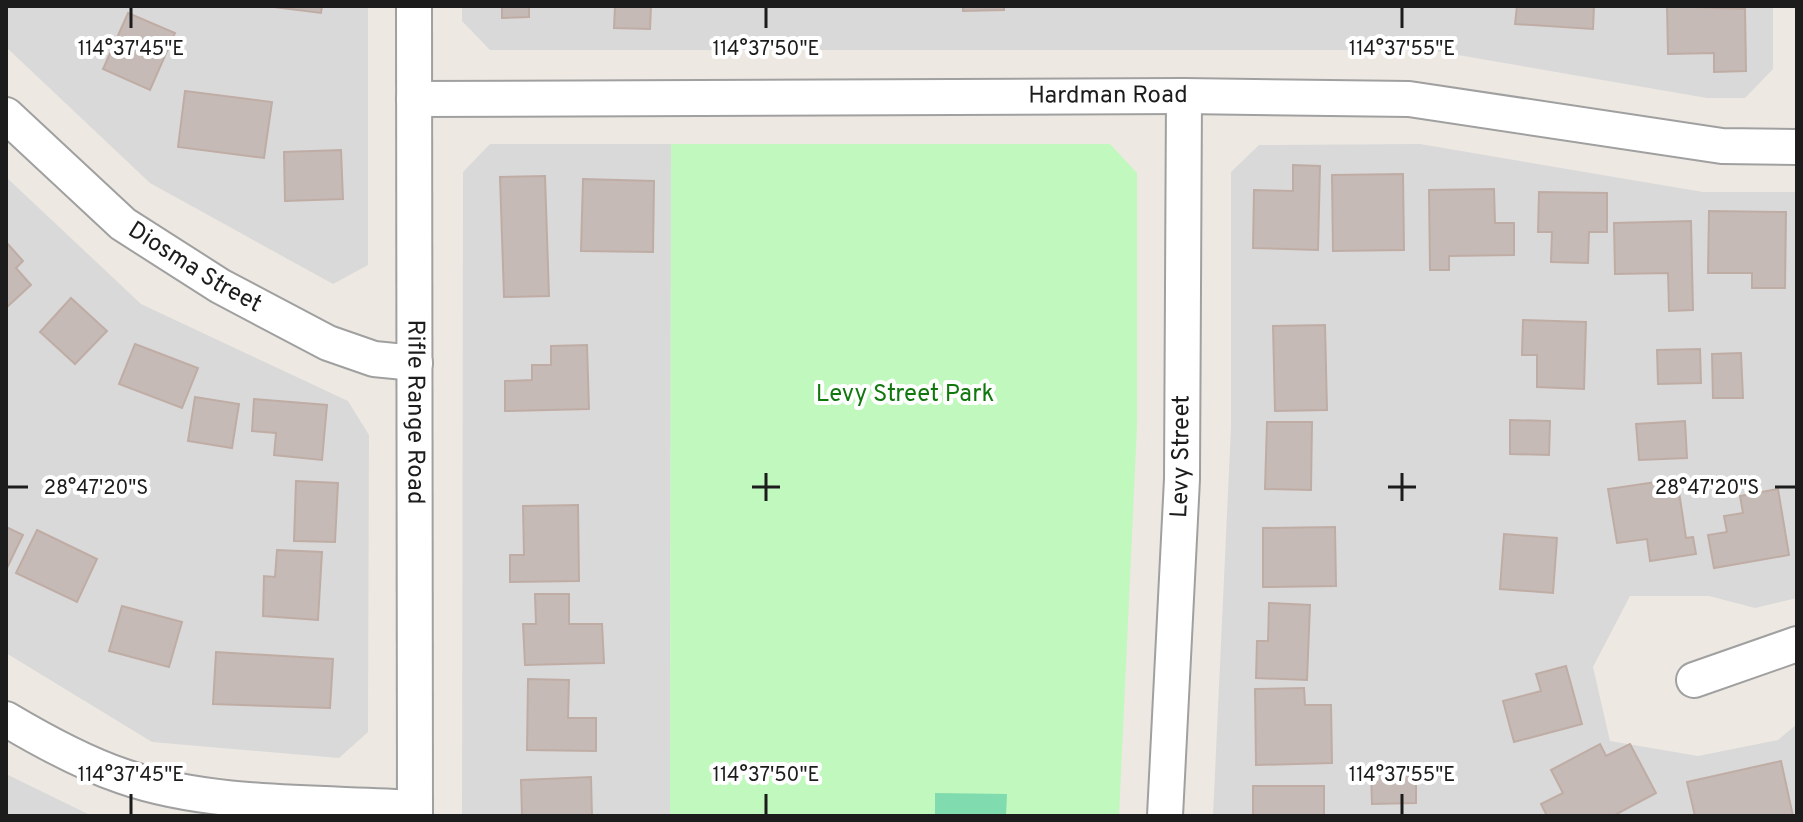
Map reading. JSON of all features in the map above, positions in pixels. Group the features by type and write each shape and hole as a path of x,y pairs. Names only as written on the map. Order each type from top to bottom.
{"street":[{"name":"Rifle Range Road","path":"414,6 415,812"},
{"name":"Hardman Road","path":"414,99 1184,96 1409,99 1722,146 1797,147"},
{"name":"Levy Street","path":"1165,816 1182,479 1184,96"},
{"name":"Diosma Street","path":"6,115 123,224 220,286 328,343 374,359 415,363"},
{"path":"1694,680 1797,644"},
{"path":"6,719 58,749 122,776 182,792 415,812"}],"shaded area":[{"path":"6,6 368,6 368,265 333,284 150,183 6,47"},
{"path":"462,6 1773,6 1773,69 1745,98 1707,98 1429,50 490,50 462,21"},
{"path":"490,144 671,144 670,816 462,816 463,172"},
{"path":"1420,144 1703,192 1797,192 1797,598 1755,608 1709,596 1630,596 1593,667 1610,741 1698,756 1778,740 1797,724 1797,816 1213,816 1231,427 1231,172 1259,145"},
{"path":"6,177 141,304 348,401 369,435 368,732 339,758 152,742 6,653"},
{"path":"6,774 92,816 6,816"}],"green space":[{"name":"Levy Street Park","path":"671,144 1110,144 1137,173 1137,426 1119,816 670,816"},
{"path":"935,793 1007,794 1006,816 935,816"}],"building":[{"path":"266,6 322,6 321,13"},
{"path":"502,6 529,6 529,17 502,18"},
{"path":"615,6 651,6 650,29 614,28"},
{"path":"963,6 1004,6 1004,10 963,11"},
{"path":"1517,6 1594,6 1593,29 1515,24"},
{"path":"1667,6 1745,9 1746,71 1714,72 1714,53 1668,54"},
{"path":"128,13 175,33 150,90 103,69"},
{"path":"185,91 272,102 264,158 178,147"},
{"path":"341,150 343,199 285,201 284,152"},
{"path":"1293,165 1320,166 1318,250 1253,248 1254,190 1293,191"},
{"path":"1403,174 1404,250 1333,251 1332,175"},
{"path":"545,176 549,296 504,297 500,177"},
{"path":"583,179 654,181 653,252 581,251"},
{"path":"1494,189 1495,223 1514,223 1514,255 1449,256 1449,270 1430,270 1429,190"},
{"path":"1539,192 1607,193 1607,232 1589,232 1588,263 1551,262 1552,232 1538,232"},
{"path":"1709,211 1786,212 1785,288 1752,288 1752,273 1708,273"},
{"path":"1691,221 1693,310 1669,311 1668,273 1615,274 1614,223"},
{"path":"6,242 23,261 16,268 31,285 6,308"},
{"path":"71,298 107,331 75,364 40,332"},
{"path":"1523,320 1586,322 1584,389 1537,387 1537,355 1522,355"},
{"path":"1325,325 1327,410 1275,411 1273,326"},
{"path":"135,344 198,368 182,408 119,384"},
{"path":"587,345 589,409 505,411 505,381 532,380 532,365 551,365 551,346"},
{"path":"1700,349 1701,383 1658,384 1657,350"},
{"path":"1741,353 1743,398 1713,398 1712,354"},
{"path":"195,397 239,404 232,448 188,441"},
{"path":"254,399 327,405 322,460 274,455 276,433 252,431"},
{"path":"1510,420 1550,421 1549,455 1510,454"},
{"path":"1685,421 1687,458 1639,460 1636,424"},
{"path":"1267,422 1312,422 1311,490 1265,489"},
{"path":"1677,479 1686,538 1693,537 1696,554 1650,561 1647,539 1617,543 1608,489"},
{"path":"296,481 338,483 335,542 294,541"},
{"path":"1778,489 1789,555 1714,568 1708,535 1727,532 1724,516 1743,513 1740,496"},
{"path":"578,505 579,581 510,582 510,555 524,555 523,506"},
{"path":"6,527 23,535 6,570"},
{"path":"1335,527 1336,586 1263,587 1263,528"},
{"path":"37,530 97,559 77,602 16,573"},
{"path":"1504,534 1557,538 1553,593 1500,589"},
{"path":"277,550 322,552 318,620 263,616 264,576 275,577"},
{"path":"535,594 569,594 569,624 602,624 604,663 525,665 523,624 536,624"},
{"path":"1269,603 1310,605 1307,680 1256,678 1257,641 1268,641"},
{"path":"122,606 182,622 169,667 109,651"},
{"path":"216,652 333,659 330,708 213,704"},
{"path":"1566,666 1582,724 1514,742 1503,701 1541,691 1536,674"},
{"path":"528,679 569,680 568,718 596,718 596,751 527,750"},
{"path":"1304,688 1305,705 1331,705 1332,763 1256,765 1255,689"},
{"path":"1600,744 1606,756 1630,744 1656,793 1613,816 1547,816 1541,804 1563,793 1551,770"},
{"path":"1781,761 1793,816 1695,816 1687,782"},
{"path":"1416,772 1416,803 1372,804 1371,773"},
{"path":"591,777 592,816 522,816 521,780"},
{"path":"1253,786 1324,786 1324,816 1253,816"}]}
